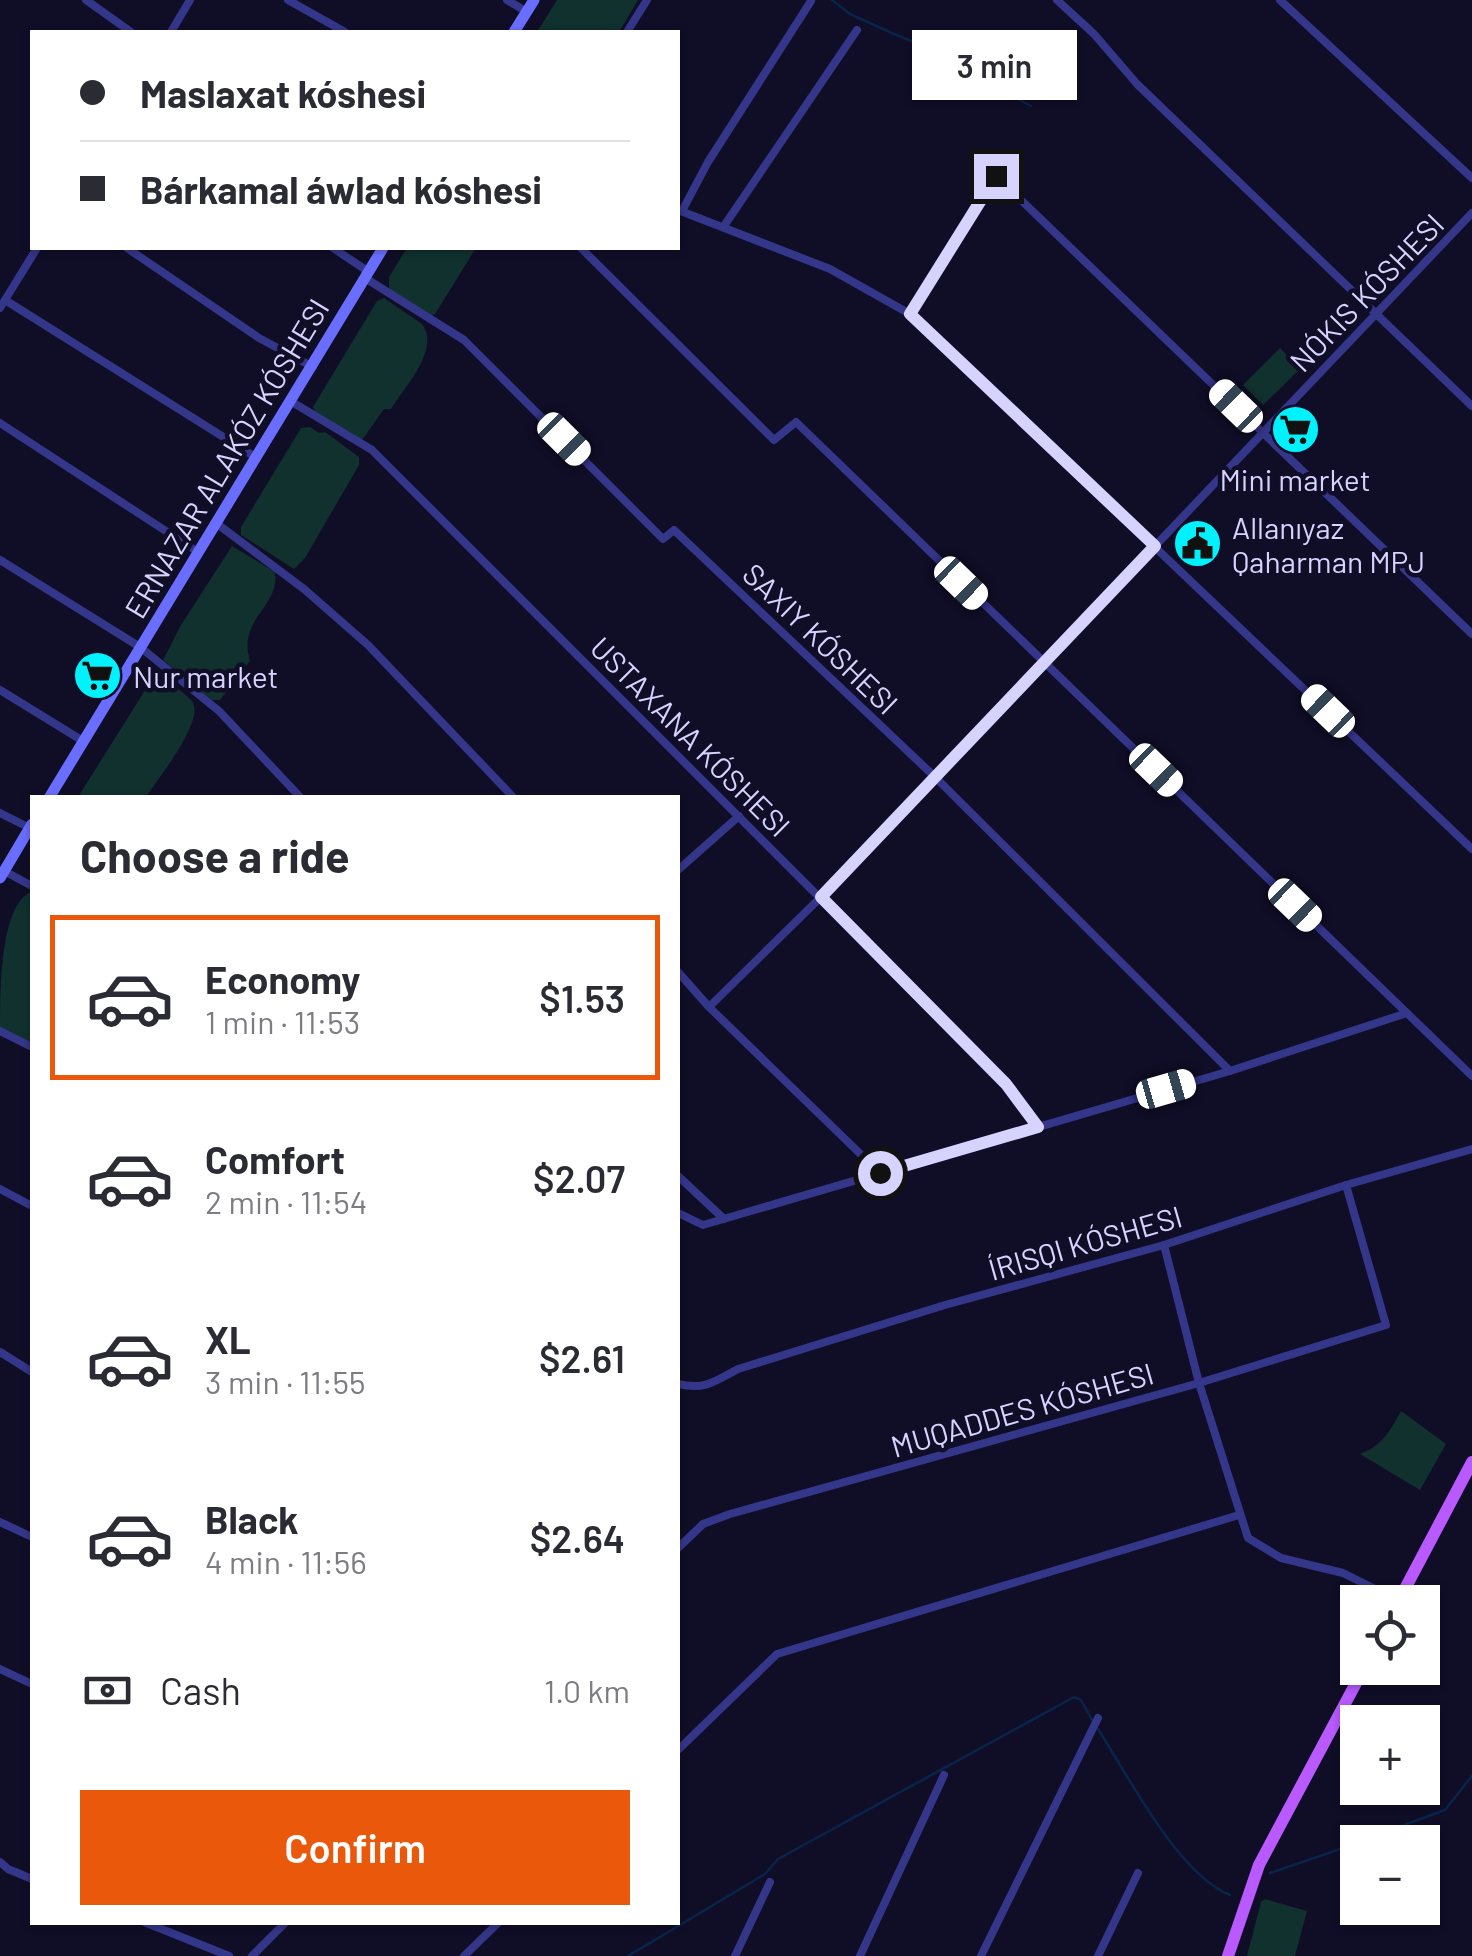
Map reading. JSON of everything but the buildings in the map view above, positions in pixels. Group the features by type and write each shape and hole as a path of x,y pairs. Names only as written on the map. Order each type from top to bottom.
{"main road":[{"path":"515,30 530,6"},
{"name":"ERNAZAR ALAKÓZ KÓSHESI","path":"51,795 383,250"},
{"path":"2,874 30,828"},
{"path":"1408,1585 1472,1462"},
{"path":"1228,1956 1259,1865 1355,1685"}],"street":[{"path":"86,0 127,30"},
{"path":"172,30 190,0"},
{"path":"288,0 341,30"},
{"path":"507,0 530,6"},
{"path":"628,30 647,0"},
{"path":"1057,0 1094,34 1137,84 1472,406"},
{"path":"1280,0 1472,178"},
{"path":"811,2 680,211 830,269 910,314 1472,849"},
{"path":"724,226 856,30"},
{"path":"910,314 996,176 1472,634"},
{"name":"NÓKIS KÓSHESI","path":"709,1007 821,897 1472,213"},
{"path":"36,250 2,304 257,458"},
{"path":"131,250 259,338 314,367"},
{"path":"336,250 464,340 663,539 674,530 935,777 1230,1070"},
{"path":"583,250 774,440 796,422 1472,1076"},
{"name":"USTAXANA KÓSHESI","path":"292,402 372,450 1006,1084 1038,1127"},
{"path":"0,423 198,552"},
{"path":"216,523 368,645 511,795"},
{"path":"0,560 140,647 219,711 298,795"},
{"path":"0,690 83,740"},
{"path":"0,813 30,826"},
{"path":"680,868 739,816"},
{"path":"2,874 30,885"},
{"path":"680,974 880,1173"},
{"path":"680,1214 702,1225 724,1219 1230,1070 1407,1013"},
{"path":"0,1031 30,1046"},
{"path":"680,1384 696,1388 712,1384 738,1369 889,1322 1164,1245 1346,1185 1472,1149"},
{"path":"680,1178 724,1219"},
{"name":"MUQADDES KÓSHESI","path":"680,1546 702,1524 730,1514 1198,1383 1386,1325 1346,1185"},
{"path":"0,1189 30,1205"},
{"path":"1164,1245 1198,1383 1248,1538 1282,1558 1343,1574 1365,1585"},
{"path":"0,1352 30,1371"},
{"path":"680,1748 777,1654 1239,1514"},
{"path":"0,1522 30,1537"},
{"path":"0,1669 30,1683"},
{"path":"981,1956 1098,1718"},
{"path":"863,1955 944,1774"},
{"path":"0,1862 30,1878"},
{"path":"1098,1956 1138,1872"},
{"path":"735,1956 770,1882"},
{"path":"152,1925 229,1956"},
{"path":"252,1956 283,1925"},
{"path":"464,1956 496,1925"}],"green space":[{"path":"557,0 638,0 620,30 538,30"},
{"path":"406,250 475,250 435,314 430,316 389,289 389,277"},
{"path":"384,298 422,324 427,345 412,379 362,440 316,413 313,407 377,301"},
{"path":"1280,348 1300,369 1263,405 1243,385"},
{"path":"301,428 325,432 359,457 359,465 305,558 294,569 241,535 241,527"},
{"path":"232,546 275,572 275,584 249,634 250,661 220,700 212,700 163,660"},
{"path":"154,676 160,676 192,701 192,722 186,735 147,795 79,795"},
{"path":"30,894 30,1043 0,1027 7,933 19,902"},
{"path":"1401,1411 1446,1444 1420,1490 1360,1454 1380,1442"},
{"path":"1265,1899 1307,1911 1295,1956 1247,1956"}],"waterway":[{"path":"832,0 850,14 956,59 976,77 1031,106"},
{"path":"680,1925 765,1874 778,1859 1074,1697 1081,1700 1092,1720"},
{"path":"1098,1729 1174,1846 1211,1884 1230,1895"},
{"path":"1404,1825 1445,1810 1472,1776"},
{"path":"1270,1873 1340,1849"},
{"path":"628,1956 680,1925"}],"place":[{"name":"Mini market","path":"1295,430"},
{"name":"Allanıyaz Qaharman MPJ","path":"1197,544"},
{"name":"Nur market","path":"98,676"}],"route":[{"path":"880,1173 1038,1127 1006,1084 821,897 1155,546 910,314 996,176"}]}
